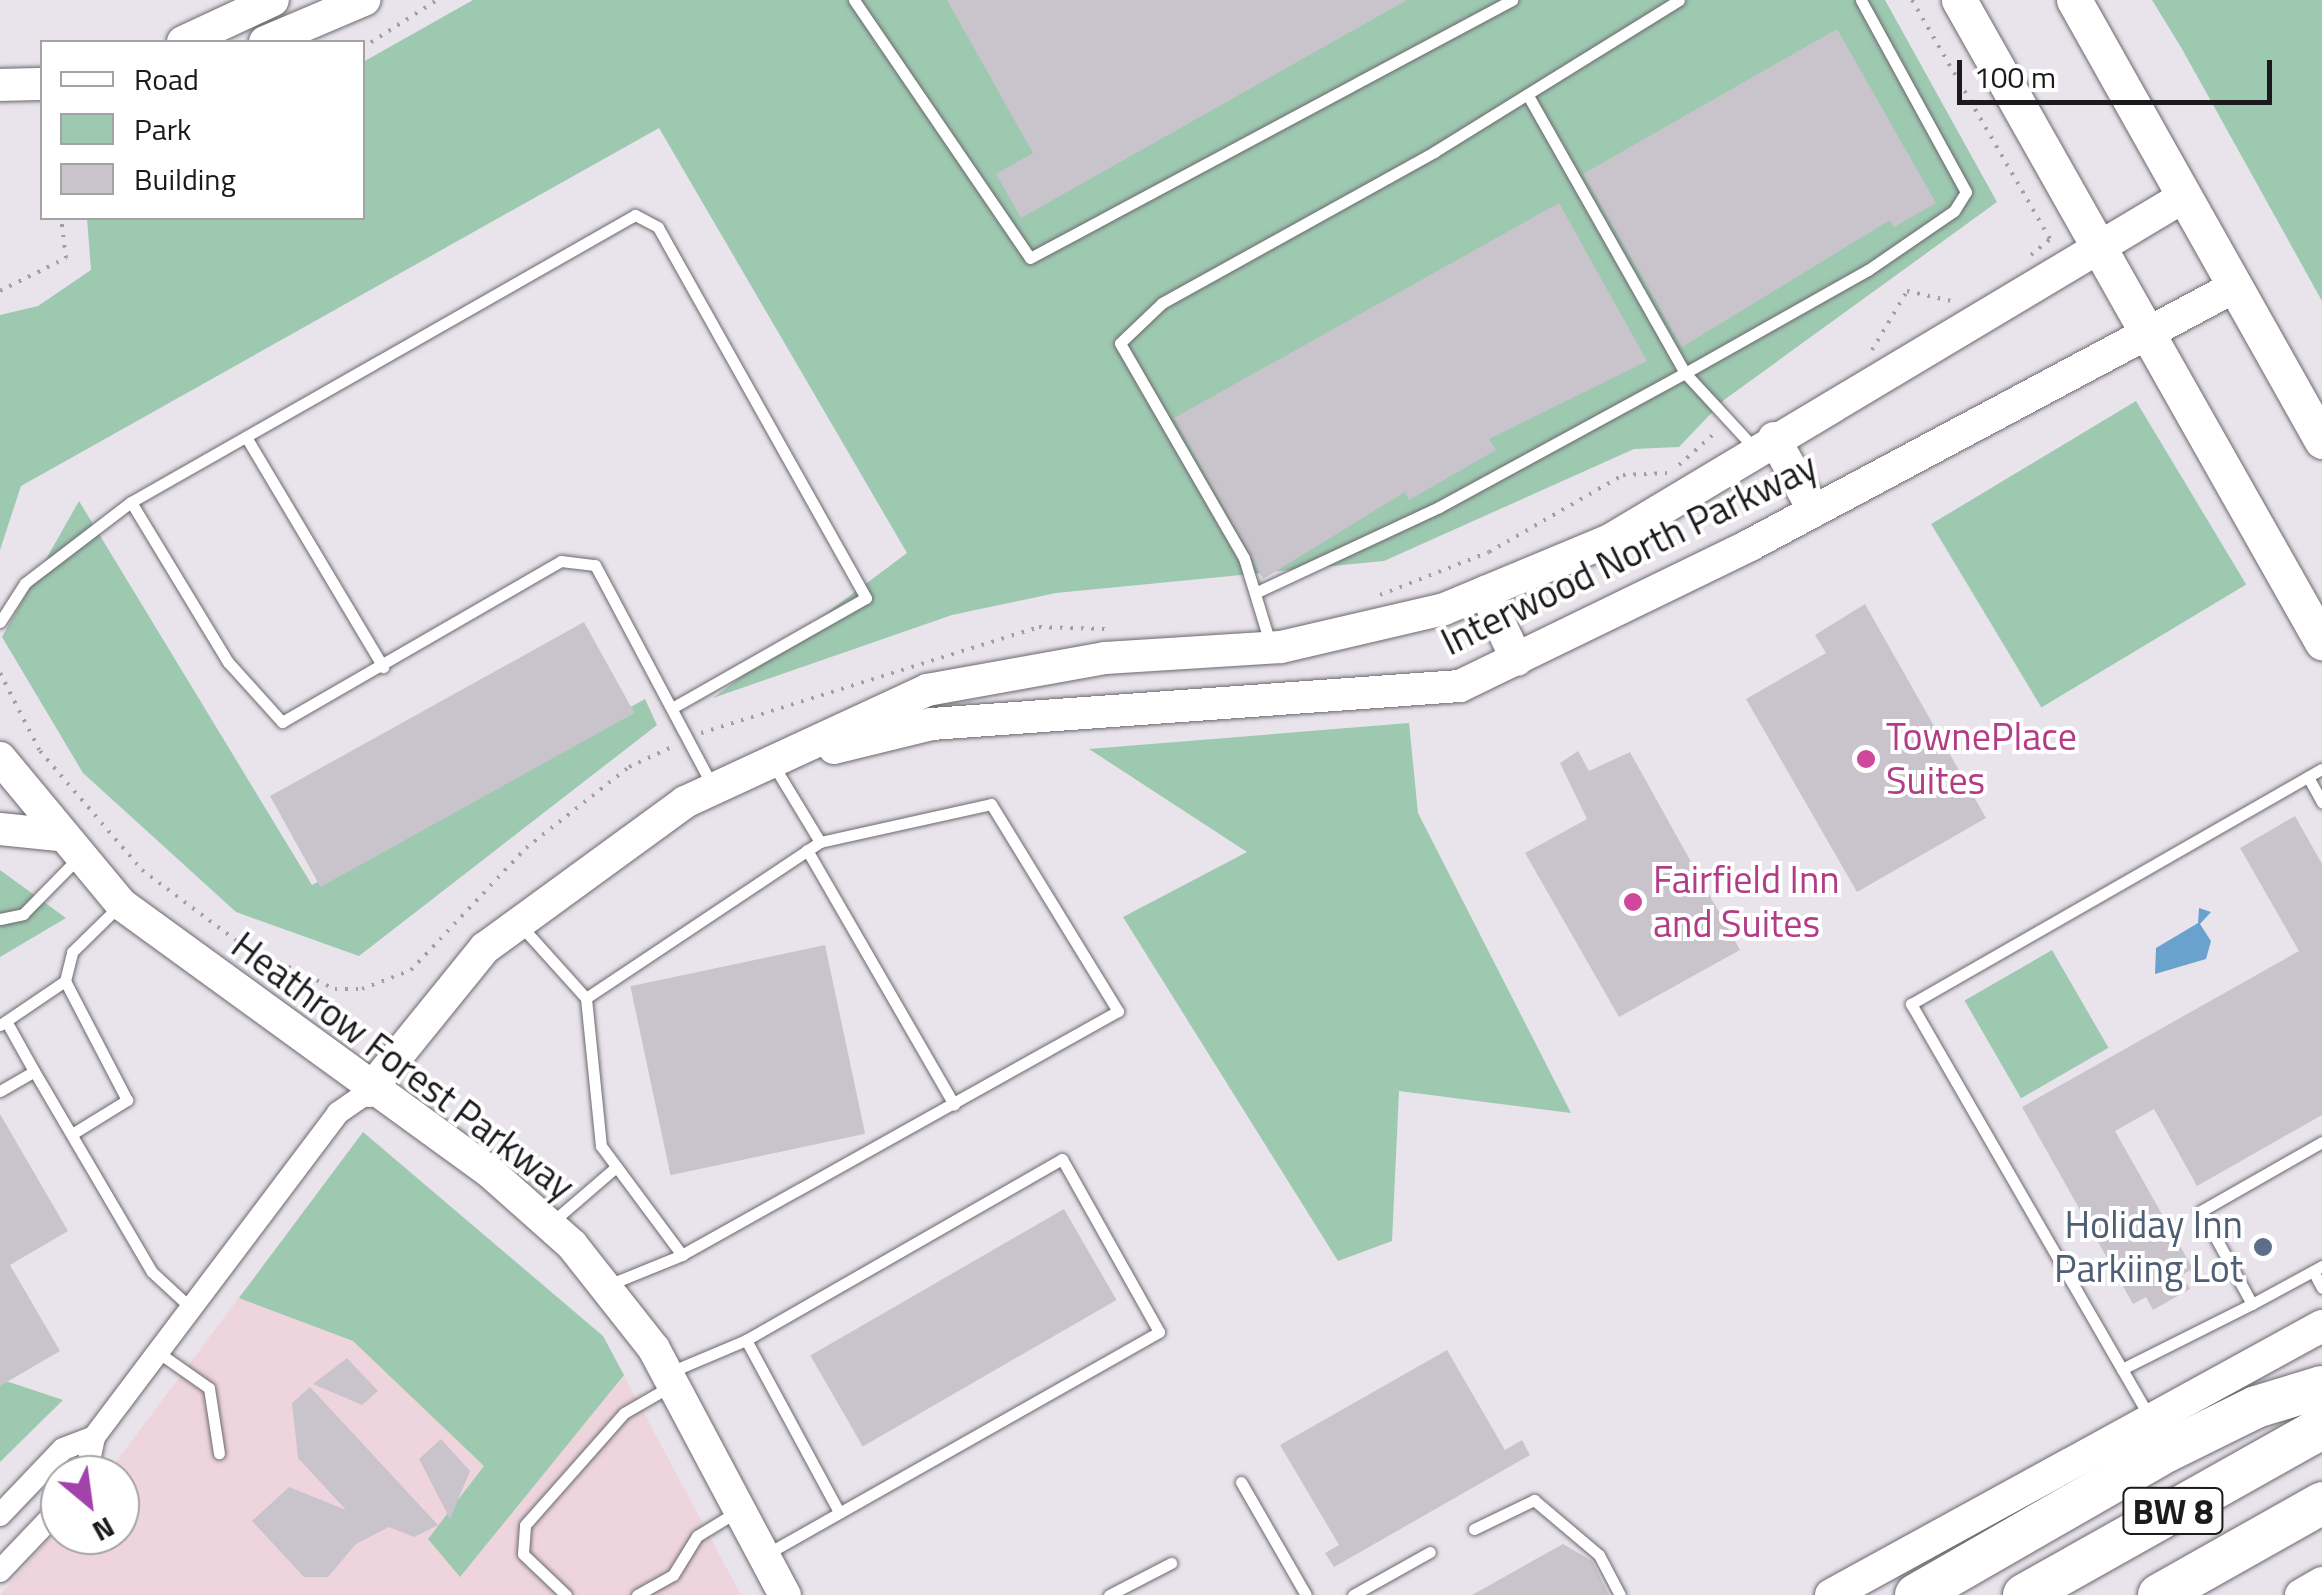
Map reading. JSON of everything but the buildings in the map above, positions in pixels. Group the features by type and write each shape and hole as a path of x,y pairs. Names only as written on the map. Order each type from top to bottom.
{"highway":[{"path":"1916,1595 2159,1455 2256,1407 2322,1387"},
{"name":"BW 8","path":"2024,1595 2322,1428"},
{"name":"BW 8","path":"2158,1595 2322,1503"}],"main road":[{"path":"1959,0 2322,642"},
{"path":"2074,0 2322,441"}],"street":[{"path":"187,40 272,0"},
{"path":"270,40 364,0"},
{"path":"0,85 40,84"},
{"name":"Interwood North Parkway","path":"90,1455 94,1437 338,1113 368,1091 516,920 608,849 714,788 927,690 1105,658 1271,648 1484,592 1610,540 2185,196"},
{"name":"Interwood North Parkway","path":"771,762 932,724 1460,686 1814,511 2236,286"},
{"path":"1765,444 1814,511"},
{"path":"1484,592 1517,660"},
{"name":"Heathrow Forest Parkway","path":"0,758 69,846 122,904 549,1224 608,1286 672,1378 770,1553 785,1595"},
{"path":"0,829 69,846"},
{"path":"1830,1595 2149,1416 2322,1326"},
{"name":"Interwood North Parkway","path":"0,1514 63,1449 94,1437"},
{"path":"0,1571 40,1529"},
{"path":"2300,1595 2322,1583"}],"lane":[{"path":"854,0 1030,258 1512,0"},
{"path":"1271,648 1257,592 1120,343 1162,302 1528,96 1679,0"},
{"path":"1257,592 1439,507 1868,270 1954,212 1966,192 1861,0"},
{"path":"1528,96 1685,372 1765,444"},
{"path":"0,622 25,583 131,502 635,215 658,227 866,598 672,708"},
{"path":"246,437 383,668"},
{"path":"131,502 228,662 282,722 383,668 561,560 595,565 714,788"},
{"path":"771,762 820,842"},
{"path":"2149,1416 1910,1004 2322,770"},
{"path":"2308,777 2322,802"},
{"path":"586,998 820,842 992,804 1118,1011 682,1255 608,1286"},
{"path":"0,919 23,914 69,846"},
{"path":"807,850 954,1105"},
{"path":"122,904 72,952 64,981 3,1023 152,1272 192,1308"},
{"path":"516,920 586,998 601,1146 682,1255"},
{"path":"64,981 127,1100 72,1134"},
{"path":"0,1090 34,1071"},
{"path":"2252,1304 2201,1211 2322,1142"},
{"path":"566,1595 523,1554 524,1525 624,1413 672,1378 746,1340 1062,1159 1159,1332 770,1553"},
{"path":"549,1224 616,1167"},
{"path":"2122,1369 2318,1269 2322,1288"},
{"path":"746,1340 840,1512"},
{"path":"159,1353 209,1388 220,1453"},
{"path":"1241,1482 1306,1595"},
{"path":"1474,1529 1534,1500 1599,1555 1620,1595"},
{"path":"638,1595 673,1575 697,1536 744,1508"},
{"path":"1353,1595 1430,1552"},
{"path":"1109,1595 1170,1562"}],"path":[{"path":"365,46 437,0"},
{"path":"1912,0 2050,239"},
{"path":"0,291 66,258 61,220"}],"shaded area":[{"path":"363,1132 603,1336 741,1595 0,1595 40,1549 40,1555 140,1555 140,1455 121,1455"}],"green space":[{"path":"473,0 1885,0 1997,202 1724,400 1679,447 1634,449 1384,561 1056,593 952,615 713,698 907,553 659,128 21,486 0,550 0,315 38,306 91,270 87,220 365,220 365,61"},
{"path":"2152,0 2322,0 2322,301 2182,49"},
{"path":"2136,401 2246,584 2041,708 1931,524"},
{"path":"79,501 312,885 645,699 657,725 359,956 236,912 83,773 2,637"},
{"path":"1409,723 1418,813 1571,1113 1399,1091 1392,1241 1338,1261 1123,917 1247,852 1089,749"},
{"path":"0,870 66,918 0,957"},
{"path":"2052,950 2108,1048 2021,1098 1965,1000"},
{"path":"363,1132 603,1336 624,1375 460,1577 428,1539 484,1466 353,1341 239,1298"},
{"path":"0,1379 63,1400 0,1462"}],"water":[{"path":"2199,908 2211,912 2200,924 2211,941 2206,959 2155,974 2156,948 2198,923"}],"place":[{"name":"TownePlace Suites","path":"1866,759"},
{"name":"Fairfield Inn and Suites","path":"1633,902"},
{"name":"Holiday Inn Parkiing Lot","path":"2263,1247"}]}
